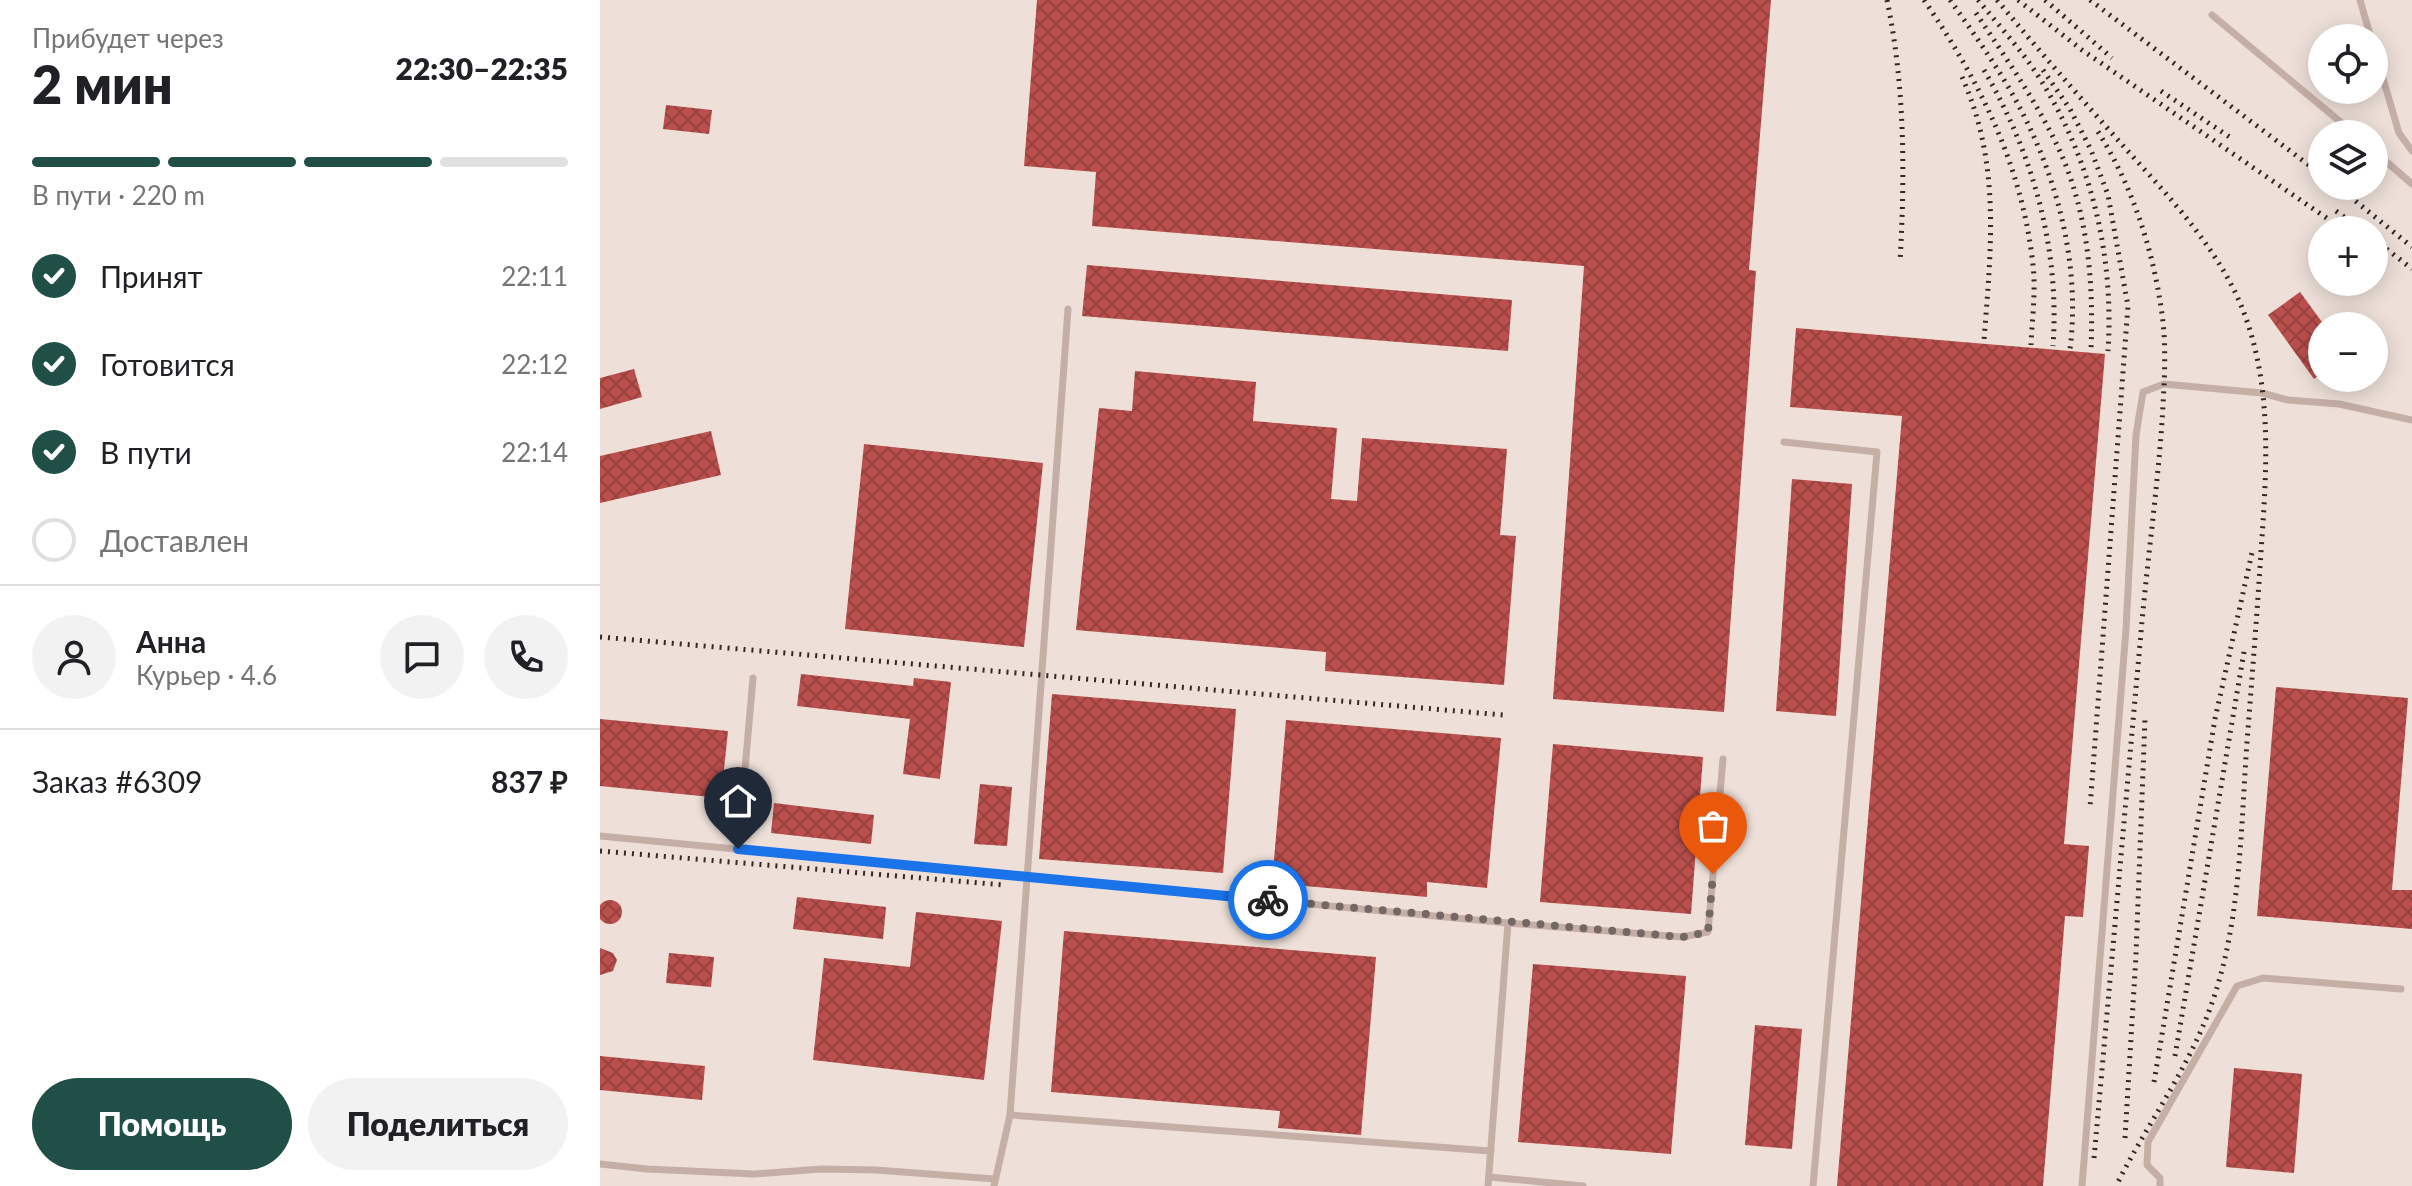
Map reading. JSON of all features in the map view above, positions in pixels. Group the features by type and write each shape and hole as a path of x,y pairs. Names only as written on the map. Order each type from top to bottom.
{"lane":[{"path":"2360,0 2367,24"},
{"path":"2212,15 2338,120"},
{"path":"2388,96 2399,133 2412,151"},
{"path":"2388,163 2412,184"},
{"path":"600,1164 754,1174 821,1169 876,1170 994,1182 1010,1115 1068,309"},
{"path":"2082,1186 2126,629 2136,435 2143,392 2164,384 2262,393 2288,400 2339,404 2412,420"},
{"path":"1784,442 1877,452 1813,1186"},
{"path":"738,849 753,678"},
{"path":"600,836 1682,937 1708,932 1723,759"},
{"path":"1508,923 1488,1182 1583,1186"},
{"path":"2160,1186 2160,1178 2147,1165 2148,1142 2237,986 2263,978 2401,989"},
{"path":"1010,1115 1491,1151"}],"building":[{"path":"1037,0 1771,0 1749,270 1756,271 1724,712 1553,699 1584,266 1092,226 1096,172 1024,166"},
{"path":"666,105 712,110 709,134 663,129"},
{"path":"1087,265 1512,300 1508,351 1082,316"},
{"path":"2300,292 2315,312 2308,312 2308,371 2268,315"},
{"path":"1796,328 2105,354 2064,844 2089,846 2083,917 2065,916 2043,1186 1837,1186 1902,416 1790,407"},
{"path":"634,369 642,397 600,409 600,378"},
{"path":"1135,371 1256,382 1253,421 1337,428 1331,499 1357,501 1362,438 1507,449 1500,535 1516,536 1504,685 1325,671 1326,652 1076,630 1099,408 1132,411"},
{"path":"711,431 721,475 600,503 600,456"},
{"path":"864,444 1043,463 1024,647 845,629"},
{"path":"1792,479 1852,484 1836,716 1776,711"},
{"path":"801,674 913,686 914,678 951,682 940,779 903,774 910,719 797,706"},
{"path":"2276,687 2408,698 2392,890 2412,890 2412,929 2257,916"},
{"path":"1052,694 1236,709 1223,873 1039,859"},
{"path":"600,719 728,731 721,798 600,786"},
{"path":"1286,720 1501,738 1487,888 1427,882 1427,897 1272,883"},
{"path":"1553,744 1703,757 1691,914 1540,902"},
{"path":"980,784 1012,787 1007,846 974,844"},
{"path":"774,803 874,815 871,844 771,833"},
{"path":"797,897 886,907 883,939 793,929"},
{"path":"606,901 614,901 621,908 621,916 614,923 606,923 600,917 600,907"},
{"path":"916,912 1002,921 984,1080 813,1060 824,958 910,967"},
{"path":"1064,931 1376,957 1361,1135 1278,1128 1280,1111 1051,1092"},
{"path":"600,948 613,953 617,960 613,971 600,975"},
{"path":"669,953 714,957 711,987 666,983"},
{"path":"1533,964 1686,976 1671,1154 1518,1142"},
{"path":"1755,1025 1802,1029 1792,1149 1745,1145"},
{"path":"600,1056 705,1066 702,1100 600,1090"},
{"path":"2234,1068 2302,1074 2294,1173 2226,1167"}],"railway":[{"path":"1887,0 1897,65 1902,130 1900,262"},
{"path":"1924,0 1980,94 2019,193 2034,275 2031,345"},
{"path":"1950,0 2014,97 2053,187 2062,219 2072,284 2070,349"},
{"path":"1978,0 2038,76 2062,118 2088,181 2103,248 2109,317 2108,351"},
{"path":"1997,0 2166,193 2212,252 2236,294 2248,325 2262,389 2266,454 2263,520 2241,837 2230,933 2215,994 2195,1044 2116,1186"},
{"path":"2018,0 2082,50 2324,216"},
{"path":"2045,0 2112,58"},
{"path":"2090,0 2308,164"},
{"path":"1976,13 2054,139 2074,189 2089,269 2091,350"},
{"path":"1984,70 2016,135 2040,203 2052,274 2053,346"},
{"path":"2043,70 2070,109 2091,150 2108,195 2128,306 2090,808"},
{"path":"1962,77 1983,142 1988,174 1990,239 1984,340"},
{"path":"2161,91 2234,140"},
{"path":"2094,1158 2160,449 2165,355 2158,289 2139,216 2119,170 2095,127"},
{"path":"2354,200 2412,247"},
{"path":"2336,211 2343,216"},
{"path":"2388,250 2412,269"},
{"path":"2154,1082 2215,719 2253,548"},
{"path":"600,637 1503,715"},
{"path":"2175,1056 2245,646"},
{"path":"2125,1138 2145,718"},
{"path":"600,851 1004,885"}],"way so far":[{"path":"1268,900 1682,937 1708,932 1713,874"}],"route":[{"path":"738,849 1268,900"}]}
